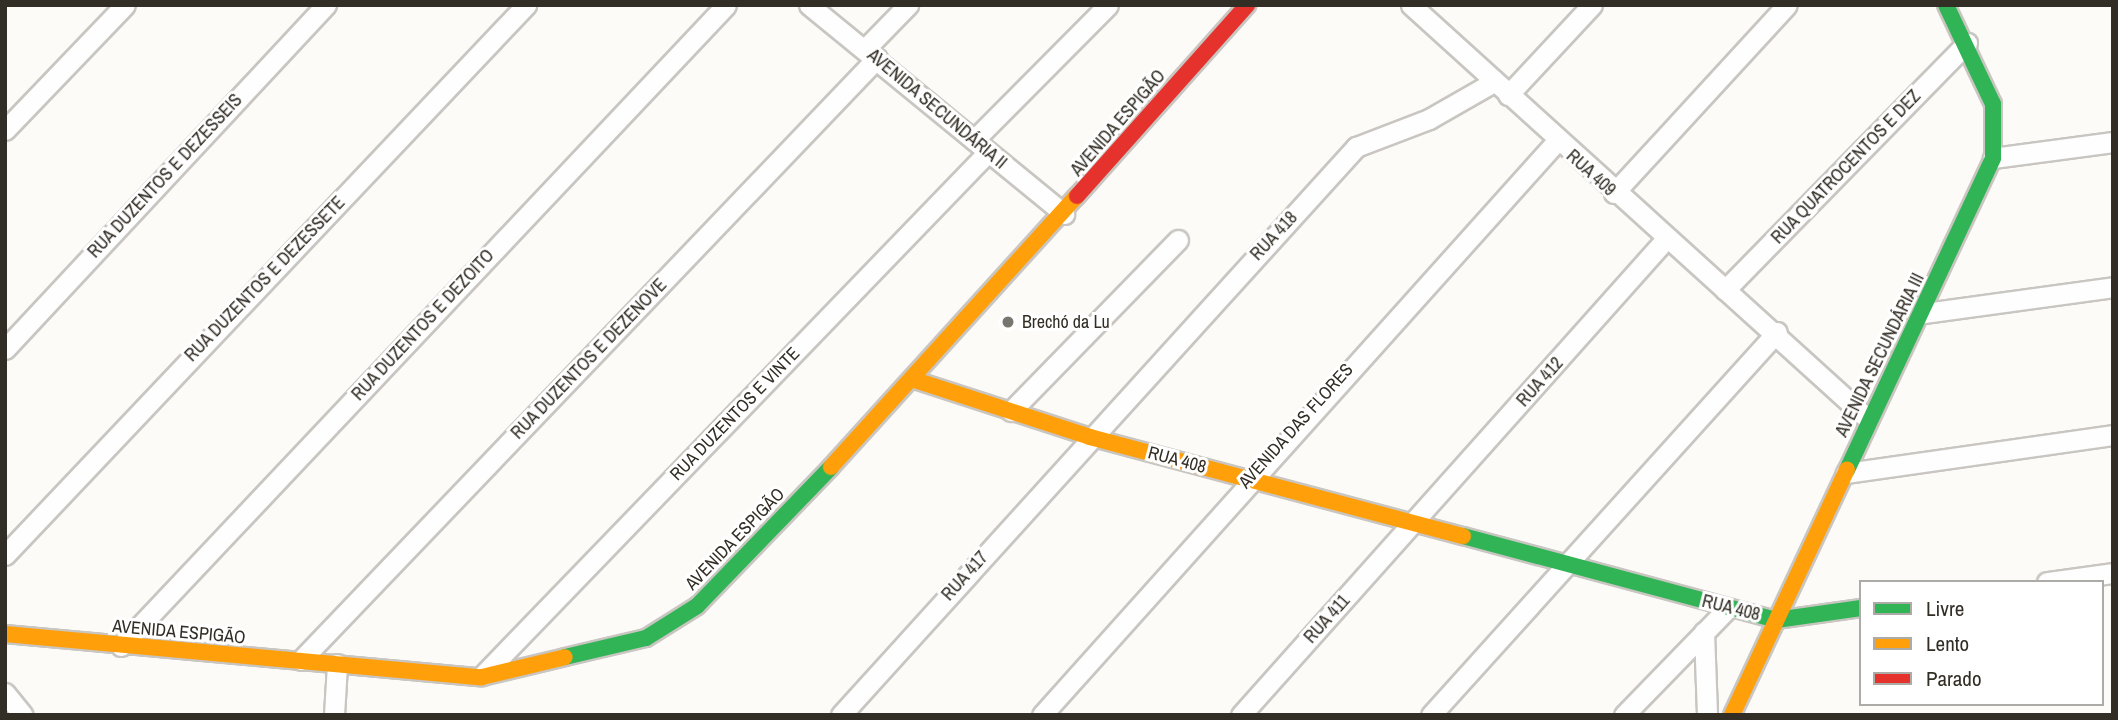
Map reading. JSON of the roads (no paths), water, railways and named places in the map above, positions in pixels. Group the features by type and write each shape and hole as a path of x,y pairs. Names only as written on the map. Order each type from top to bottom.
{"street":[{"path":"5,130 125,5"},
{"name":"RUA DUZENTOS E DEZESSEIS","path":"5,349 326,5"},
{"name":"RUA DUZENTOS E DEZESSETE","path":"5,555 526,5"},
{"name":"RUA DUZENTOS E DEZOITO","path":"121,646 726,5"},
{"name":"AVENIDA SECUNDÁRIA II","path":"809,5 871,53 1064,214"},
{"name":"RUA DUZENTOS E DEZENOVE","path":"301,660 871,53 908,5"},
{"name":"RUA DUZENTOS E VINTE","path":"482,677 981,146 1108,5"},
{"name":"AVENIDA ESPIGÃO","path":"5,634 482,677 646,638 697,607 915,380 1247,5"},
{"name":"RUA 409","path":"1411,5 1556,142 1665,240 1777,332 1868,419"},
{"path":"1508,96 1592,5"},
{"path":"1614,193 1787,5"},
{"path":"1949,7 1967,43"},
{"name":"AVENIDA SECUNDÁRIA III","path":"1732,715 1846,473 1868,419 1924,313 1993,158 1993,104 1967,43"},
{"name":"RUA QUATROCENTOS E DEZ","path":"1725,290 1967,43"},
{"name":"RUA 418","path":"1090,437 1356,146 1429,119 1492,83"},
{"name":"AVENIDA DAS FLORES","path":"1042,715 1248,478 1556,142"},
{"path":"1993,158 2113,142"},
{"path":"1011,411 1178,240"},
{"name":"RUA 412","path":"1414,523 1665,240"},
{"path":"1924,313 2113,287"},
{"path":"1431,715 1563,565 1777,332"},
{"name":"RUA 408","path":"915,380 1090,437 1776,620"},
{"path":"1846,473 2113,435"},
{"name":"RUA 417","path":"841,715 1090,437"},
{"name":"RUA 411","path":"1241,715 1414,523"},
{"path":"2062,580 2113,573"},
{"path":"1624,715 1728,608"},
{"path":"1776,620 1859,608"},
{"path":"1704,632 1707,715"},
{"path":"334,715 337,664"},
{"path":"5,693 23,715"}],"place":[{"name":"Brechó da Lu","path":"1008,322"}]}
